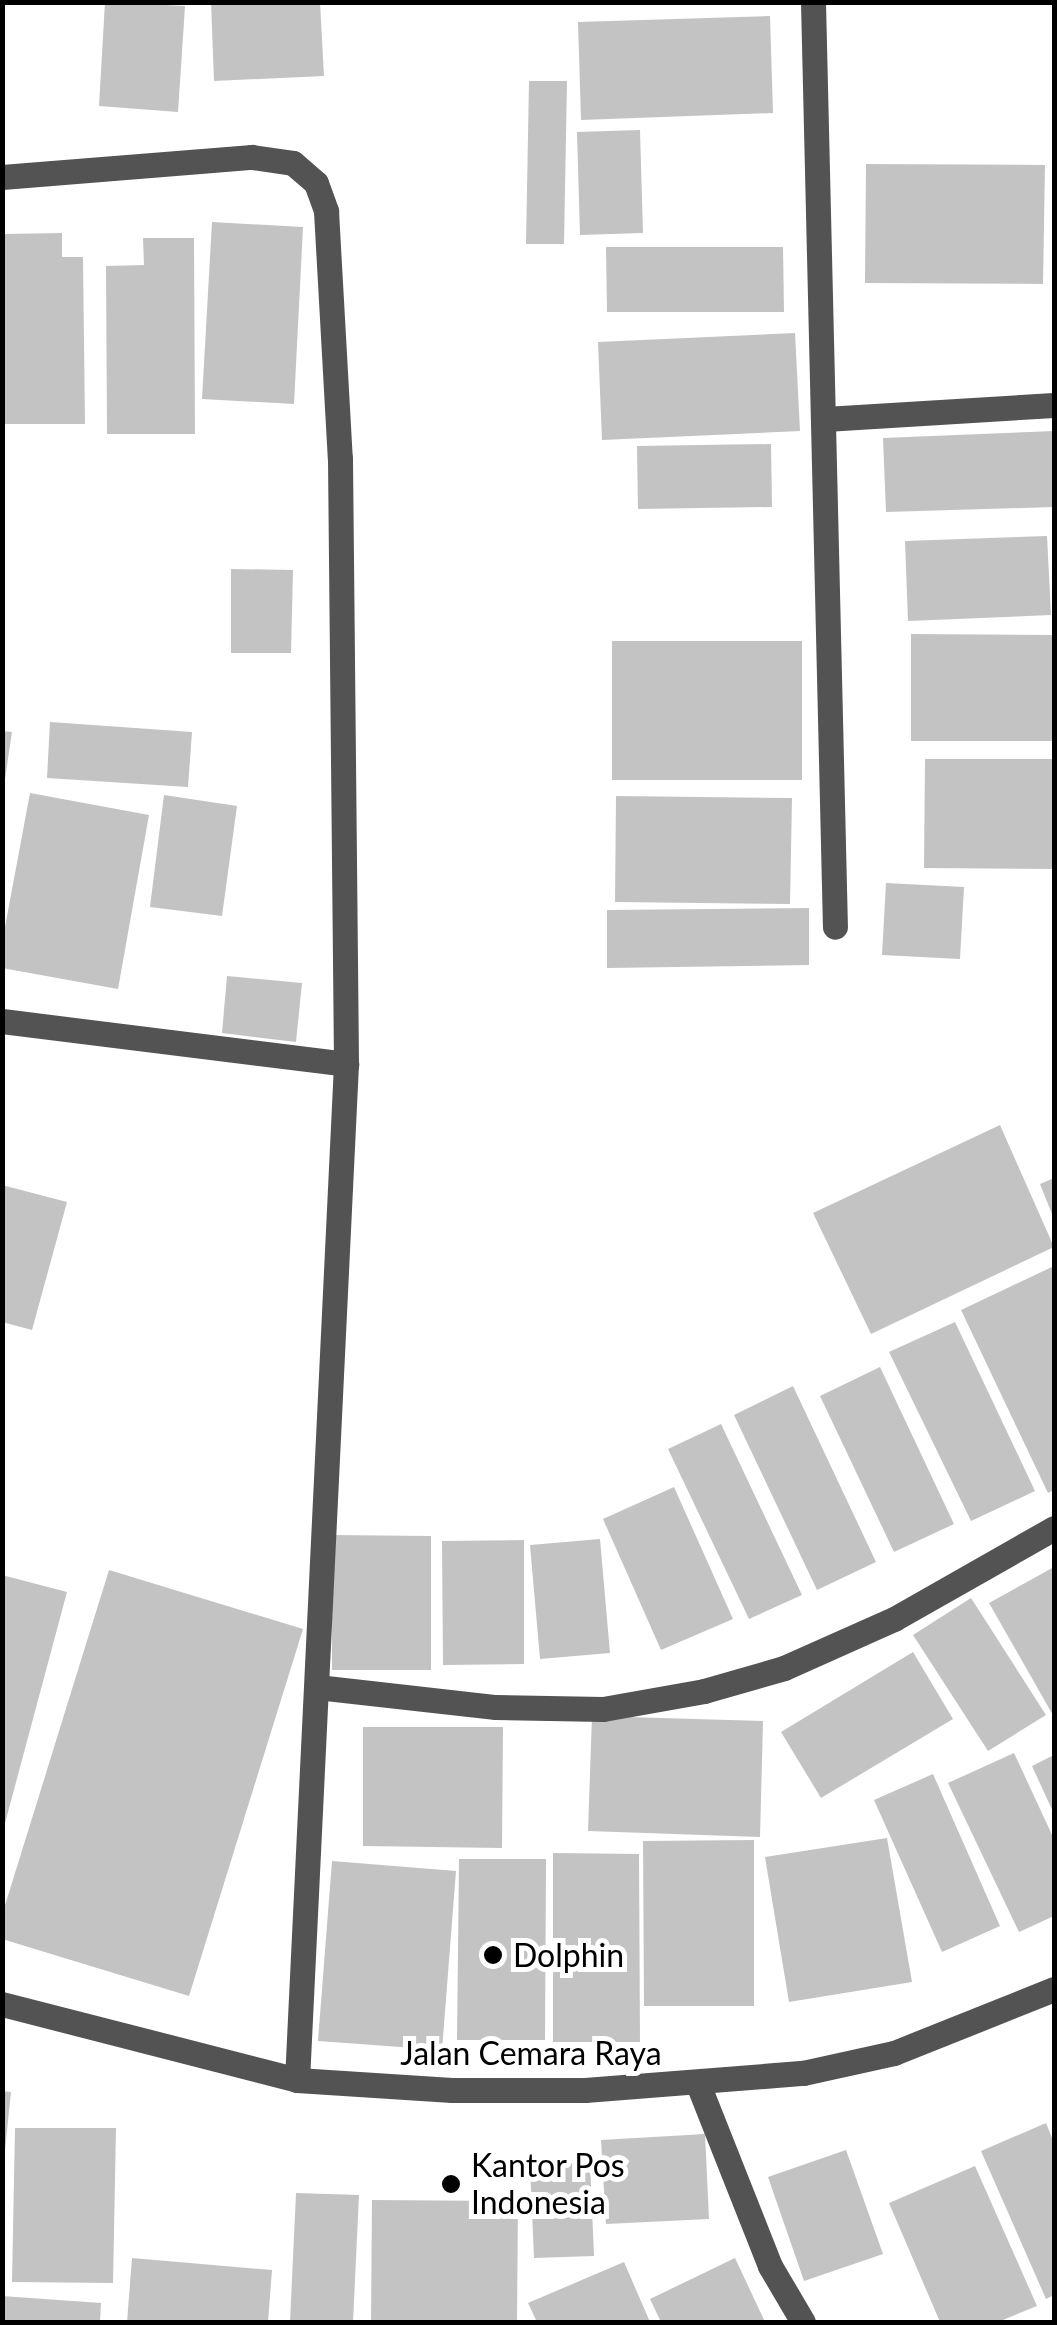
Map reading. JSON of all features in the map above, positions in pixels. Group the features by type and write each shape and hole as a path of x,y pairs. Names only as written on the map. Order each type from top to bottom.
{"street":[{"path":"813,2 835,927"},
{"path":"2,178 252,157 292,163 316,183 326,210 340,459 346,1064 297,2080"},
{"path":"825,419 1054,406"},
{"path":"2,1021 346,1064"},
{"path":"317,1687 496,1707 603,1709 704,1690 784,1668 894,1620 1054,1528"},
{"name":"Jalan Cemara Raya","path":"2,2004 297,2080 452,2090 698,2084 803,2073 894,2053 1054,1990"},
{"path":"698,2084 770,2266 803,2322"}],"building":[{"path":"105,2 185,6 178,112 99,106"},
{"path":"211,2 320,2 324,76 214,81"},
{"path":"770,16 773,113 581,120 578,22"},
{"path":"529,81 567,81 564,244 526,244"},
{"path":"640,130 643,233 580,235 577,132"},
{"path":"866,164 1045,165 1043,284 865,283"},
{"path":"212,222 303,227 294,404 202,399"},
{"path":"62,233 62,257 83,257 85,424 2,424 2,234"},
{"path":"143,238 194,238 195,434 107,434 106,266 144,265"},
{"path":"606,247 783,247 784,312 607,312"},
{"path":"795,333 800,431 602,440 598,342"},
{"path":"1054,431 1054,507 886,512 883,438"},
{"path":"771,444 772,507 638,509 637,446"},
{"path":"1047,536 1051,615 908,621 905,541"},
{"path":"231,569 293,570 291,653 231,653"},
{"path":"911,634 1054,635 1054,741 911,741"},
{"path":"612,641 802,641 802,780 612,780"},
{"path":"50,722 192,732 188,787 47,778"},
{"path":"2,731 12,732 5,779 2,779"},
{"path":"925,759 1054,759 1054,869 924,868"},
{"path":"30,793 149,815 118,989 2,968 2,943"},
{"path":"164,795 237,806 222,916 150,907"},
{"path":"616,796 792,798 790,904 615,902"},
{"path":"886,883 964,887 960,959 882,955"},
{"path":"809,908 809,965 607,968 607,910"},
{"path":"227,976 302,983 296,1042 222,1033"},
{"path":"1000,1125 1054,1247 871,1334 813,1213"},
{"path":"1054,1178 1054,1219 1040,1184"},
{"path":"2,1185 67,1202 32,1330 2,1322"},
{"path":"1054,1266 1054,1490 1048,1493 961,1310"},
{"path":"955,1322 1035,1491 971,1521 889,1352"},
{"path":"880,1367 954,1524 894,1552 820,1396"},
{"path":"793,1386 876,1562 817,1590 734,1415"},
{"path":"721,1424 802,1595 749,1619 668,1449"},
{"path":"674,1487 733,1619 661,1650 603,1519"},
{"path":"332,1535 431,1536 431,1670 332,1670"},
{"path":"600,1539 610,1653 540,1659 530,1545"},
{"path":"524,1540 524,1664 443,1665 442,1541"},
{"path":"1054,1567 1054,1717 989,1603"},
{"path":"109,1570 303,1629 189,1996 2,1939 2,1915"},
{"path":"2,1575 67,1592 4,1827 2,1827"},
{"path":"971,1598 1046,1715 988,1751 913,1635"},
{"path":"913,1652 953,1719 821,1798 781,1732"},
{"path":"592,1716 763,1721 760,1837 588,1831"},
{"path":"363,1727 503,1727 502,1848 363,1846"},
{"path":"1014,1753 1054,1839 1054,1916 1019,1932 948,1783"},
{"path":"1054,1755 1054,1814 1032,1766"},
{"path":"933,1774 1000,1926 942,1952 874,1800"},
{"path":"887,1838 912,1982 789,2002 765,1857"},
{"path":"754,1840 754,2006 644,2006 643,1841"},
{"path":"553,1853 639,1854 640,2042 553,2042"},
{"path":"459,1859 546,1859 545,2040 457,2040"},
{"path":"332,1861 456,1871 442,2050 318,2041"},
{"path":"2,2091 11,2092 5,2150 2,2150"},
{"path":"1046,2123 1054,2143 1054,2295 1046,2299 981,2151"},
{"path":"15,2128 116,2128 113,2283 12,2282"},
{"path":"705,2134 709,2219 606,2224 601,2140"},
{"path":"846,2150 883,2254 804,2281 768,2177"},
{"path":"590,2162 594,2256 534,2258 530,2165"},
{"path":"975,2166 1037,2306 998,2322 940,2322 889,2203"},
{"path":"296,2193 359,2195 353,2322 290,2322"},
{"path":"372,2200 518,2201 517,2322 371,2322"},
{"path":"132,2258 272,2270 268,2322 127,2322"},
{"path":"735,2258 765,2322 661,2322 650,2299"},
{"path":"624,2262 650,2322 537,2322 528,2303"},
{"path":"2,2296 101,2303 100,2322 2,2322"}],"place":[{"name":"Dolphin","path":"493,1955"},
{"name":"Kantor Pos Indonesia","path":"451,2184"}]}
